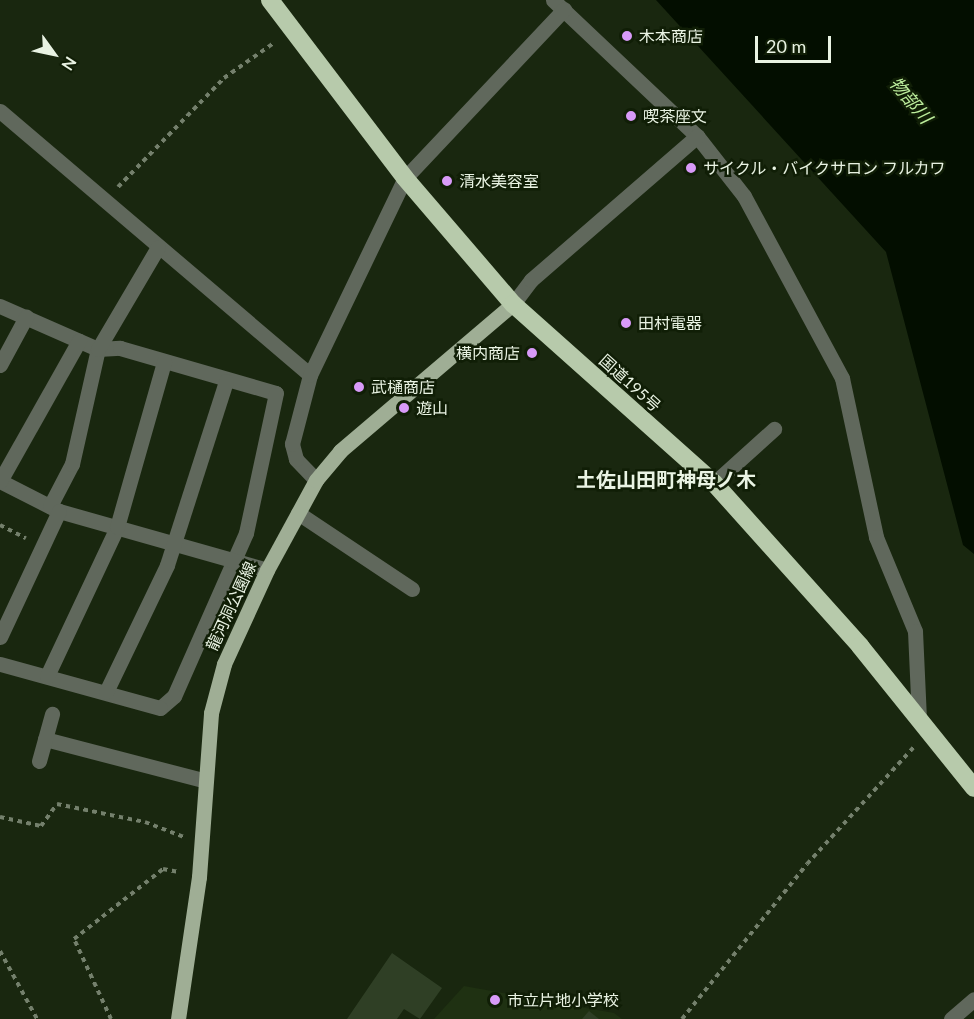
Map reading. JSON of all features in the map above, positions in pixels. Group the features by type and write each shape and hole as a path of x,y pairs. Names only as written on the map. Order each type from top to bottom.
{"highway":[{"name":"国道195号","path":"270,0 290,31 405,178 513,304 714,483 924,725 974,788"}],"main road":[{"name":"龍河洞公園線","path":"178,1019 199,877 202,780 224,664 267,570 316,480 339,451 513,304"}],"street":[{"path":"316,480 296,459 292,444 310,375 405,178 559,5 697,136 744,196 842,378 876,537 915,631 924,725"},
{"path":"0,111 310,375"},
{"path":"513,304 531,280 697,136"},
{"path":"0,637 43,546 72,464 98,349 158,247"},
{"path":"0,306 98,349 120,348 226,381 276,393 236,561 174,696 160,708 0,664"},
{"path":"0,365 26,317"},
{"path":"79,340 0,481 55,508 267,570"},
{"path":"47,676 117,527 164,362"},
{"path":"106,693 173,543 226,381"},
{"path":"714,483 774,429"},
{"path":"298,513 412,589"},
{"path":"39,761 52,714"},
{"path":"45,739 202,780"},
{"path":"951,1019 974,999"}],"path":[{"path":"105,201 224,78 290,31"},
{"path":"0,525 43,546"},
{"path":"682,1019 807,864 924,725"},
{"path":"0,817 41,826 57,804 145,822 200,843"},
{"path":"111,1019 74,939 163,869 199,877"},
{"path":"0,951 38,1019"}],"shaded area":[{"name":"市立片地小学校","path":"464,986 614,1013 622,1019 434,1019"}],"water":[{"name":"物部川","path":"656,0 974,0 974,554 963,545 886,252"}],"building":[{"path":"392,953 442,988 420,1019 404,1009 397,1019 347,1019"},
{"path":"589,1011 599,1019 582,1019"}],"place":[{"name":"木本商店","path":"627,36"},
{"name":"喫茶座文","path":"631,116"},
{"name":"サイクル・バイクサロン フルカワ","path":"691,168"},
{"name":"清水美容室","path":"447,181"},
{"name":"田村電器","path":"626,323"},
{"name":"横内商店","path":"532,353"},
{"name":"武樋商店","path":"359,387"},
{"name":"遊山","path":"404,408"},
{"name":"市立片地小学校","path":"495,1000"}],"district":[{"name":"土佐山田町神母ノ木","path":"666,479"}]}
